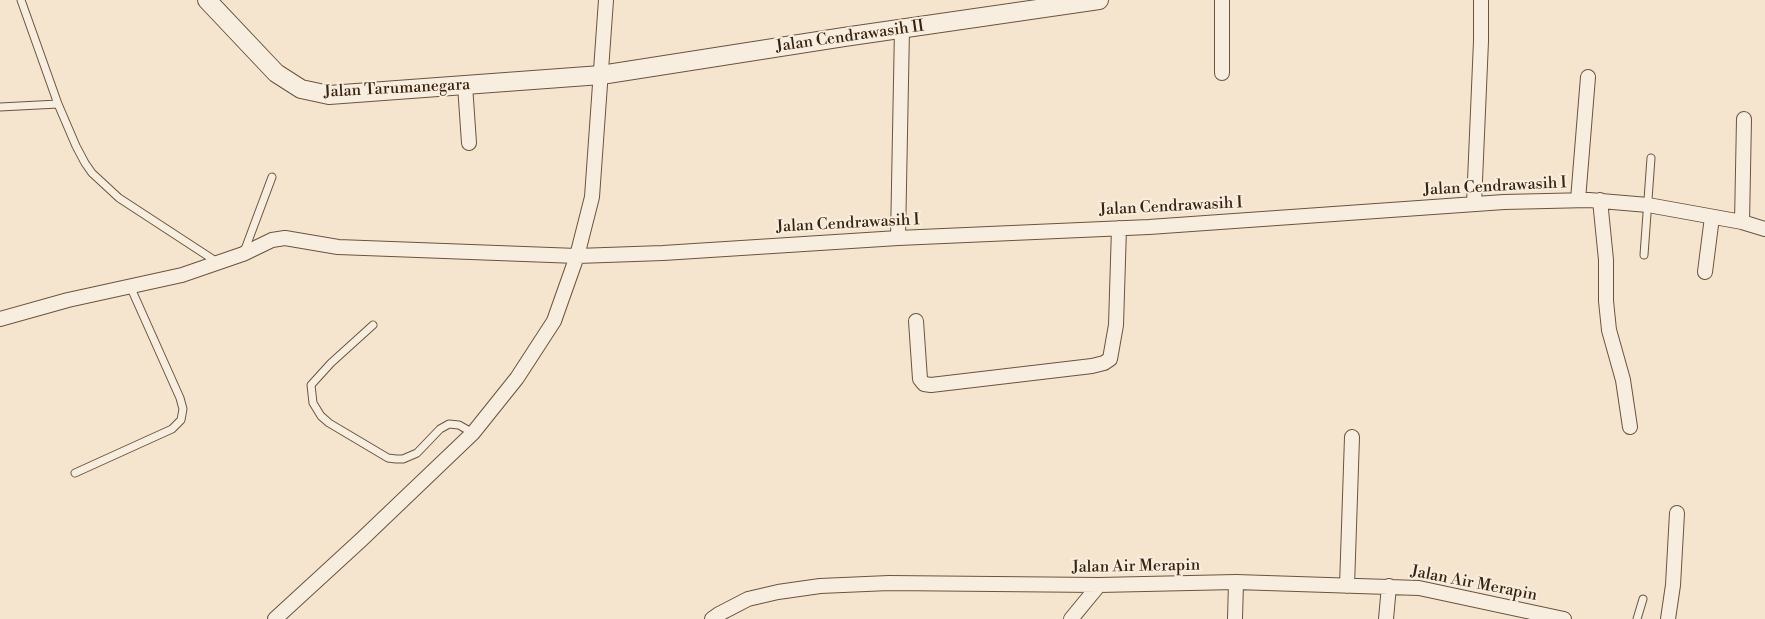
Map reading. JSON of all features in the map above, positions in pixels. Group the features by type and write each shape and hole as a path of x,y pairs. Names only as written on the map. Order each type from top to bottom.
{"street":[{"name":"Jalan Tarumanegara","path":"207,0 262,59 282,77 301,89 329,95 601,75"},
{"path":"275,619 361,540 473,433 517,378 554,321 577,256 592,197 606,0"},
{"name":"Jalan Cendrawasih II","path":"601,75 1099,0"},
{"path":"1222,0 1222,74"},
{"path":"1474,204 1481,41 1481,0"},
{"path":"898,238 902,29"},
{"path":"1578,200 1588,76"},
{"path":"465,85 469,144"},
{"path":"1742,222 1744,119"},
{"name":"Jalan Cendrawasih I","path":"0,319 30,310 182,275 243,254 272,240 285,238 338,247 577,256 663,253 898,238 1149,227 1474,204 1578,200 1600,200 1648,205 1742,222 1765,229"},
{"path":"1600,200 1606,260 1606,301 1609,330 1623,380 1630,427"},
{"path":"1706,272 1712,217"},
{"path":"916,321 920,380 924,384 931,385 1046,372 1104,363 1110,359 1116,325 1119,228"},
{"path":"1347,586 1352,437"},
{"path":"1668,619 1673,585 1677,512"},
{"path":"1235,619 1236,582"},
{"name":"Jalan Air Merapin","path":"712,619 748,600 778,592 820,586 889,583 1099,585 1236,582 1419,588 1528,615 1564,619"},
{"path":"1071,619 1099,585"},
{"path":"1386,619 1389,586"}],"lane":[{"path":"20,0 58,104 76,146 92,174 119,198 219,263"},
{"path":"0,107 58,104"},
{"path":"1644,255 1651,158"},
{"path":"243,254 272,177"},
{"path":"75,473 172,429 181,420 183,409 180,398 130,286"},
{"path":"373,325 331,364 312,385 313,402 321,416 329,423 388,458 396,460 403,459 416,453 440,429 449,424 459,425 473,433"},
{"path":"1637,619 1644,600"}]}
